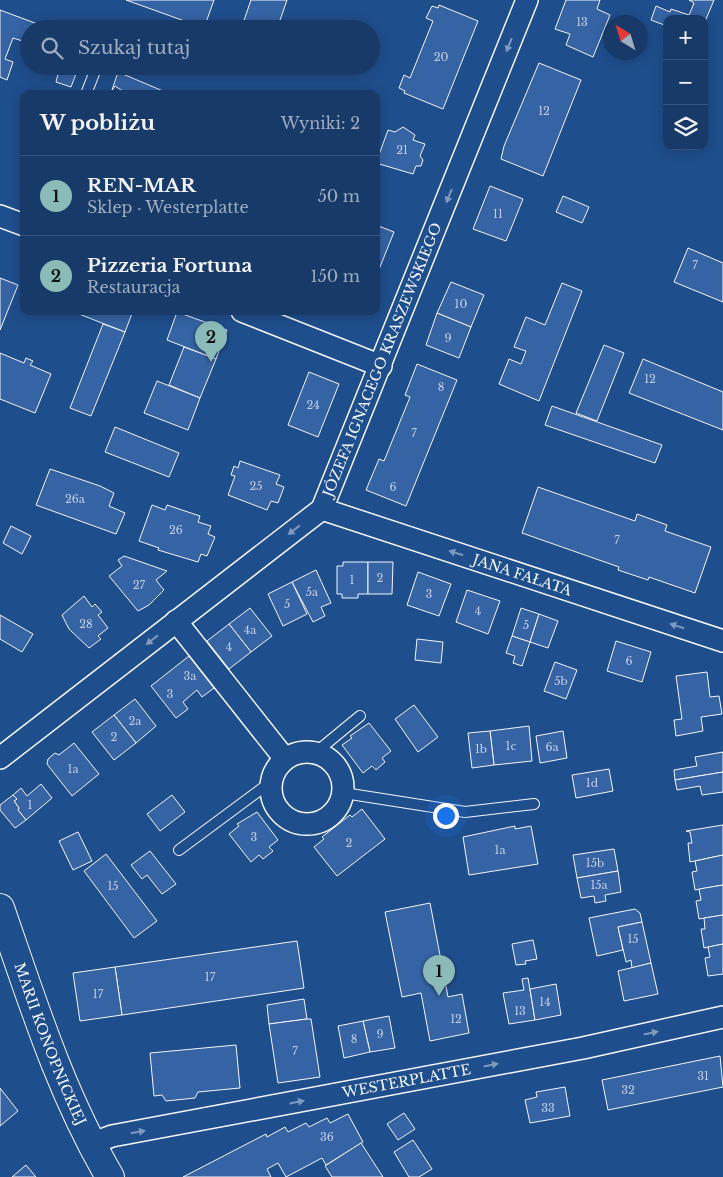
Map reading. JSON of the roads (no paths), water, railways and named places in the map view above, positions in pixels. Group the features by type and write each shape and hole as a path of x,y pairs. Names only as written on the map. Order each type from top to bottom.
{"street":[{"name":"JÓZEFA IGNACEGO KRASZEWSKIEGO","path":"0,758 322,509 527,0"},
{"path":"0,216 20,224"},
{"path":"252,315 381,366"},
{"name":"JANA FAŁATA","path":"322,509 723,641"},
{"path":"176,621 285,760"},
{"path":"315,753 334,764 342,778 344,793 339,807 330,817 316,824 302,824 288,819 278,809 272,796 272,781 277,769 285,760 296,754 315,753"},
{"name":"MARII KONOPNICKIEJ","path":"0,908 49,1051 91,1144 110,1177"},
{"name":"WESTERPLATTE","path":"91,1144 112,1136 583,1048 723,1017"}],"lane":[{"path":"88,90 93,75"},
{"path":"315,753 360,716"},
{"path":"179,850 272,781"},
{"path":"344,793 465,812 534,804"}],"place":[{"name":"Pizzeria Fortuna","path":"211,362"},
{"name":"REN-MAR","path":"439,996"}]}
